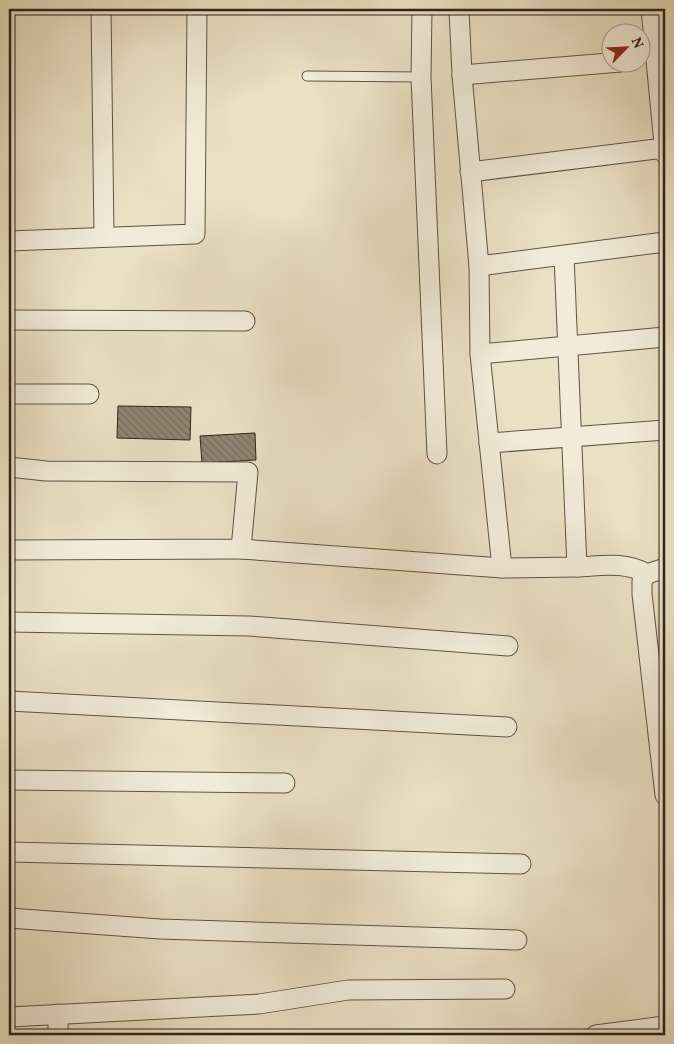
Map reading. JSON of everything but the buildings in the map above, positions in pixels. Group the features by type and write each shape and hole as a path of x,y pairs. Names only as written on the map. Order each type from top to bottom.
{"street":[{"path":"101,9 104,236"},
{"path":"9,241 195,234 197,9"},
{"path":"422,9 421,77 437,454"},
{"path":"459,9 462,75 479,266 480,354 502,568"},
{"path":"470,172 665,151 655,68 651,9"},
{"path":"462,75 602,64"},
{"path":"479,266 665,242"},
{"path":"564,256 577,567"},
{"path":"9,320 245,321"},
{"path":"480,354 665,337"},
{"path":"9,394 89,394"},
{"path":"489,443 665,430"},
{"path":"9,467 46,471 248,472 241,549"},
{"path":"9,550 241,549 502,568 622,565 638,568 647,574"},
{"path":"665,568 647,574 642,582 665,795"},
{"path":"9,622 249,626 508,646"},
{"path":"9,702 507,727"},
{"path":"9,780 285,784"},
{"path":"9,852 190,858 521,864"},
{"path":"9,918 160,929 517,940"},
{"path":"9,1017 259,1004 348,990 505,989"},
{"path":"58,1014 58,1035"},
{"path":"596,1035 665,1026"}],"lane":[{"path":"307,76 421,77"}]}
